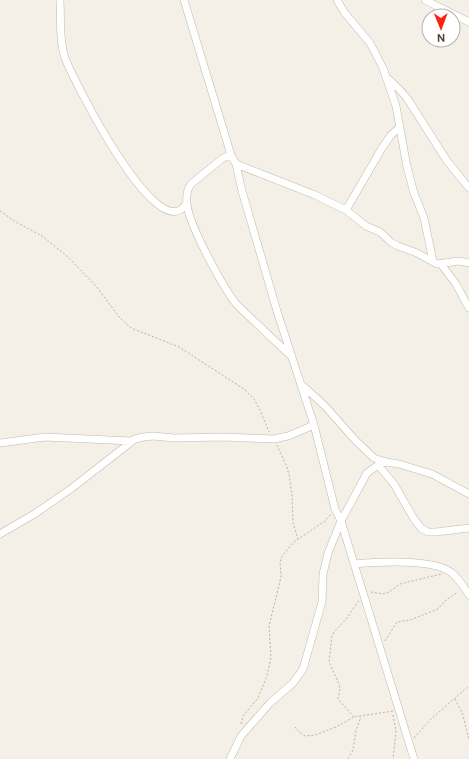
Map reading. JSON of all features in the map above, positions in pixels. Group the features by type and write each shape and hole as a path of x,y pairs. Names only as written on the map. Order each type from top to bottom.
{"street":[{"path":"60,0 61,31 65,56 90,108 123,164 140,187 160,206 176,212 181,210 186,204"},
{"path":"184,0 231,154 236,164 242,191 277,311 314,425 335,509 341,521 414,759"},
{"path":"337,0 344,12 370,43 377,54 386,77 396,106 409,177 424,218 433,262"},
{"path":"425,0 469,22"},
{"path":"386,77 407,98 447,162 468,184"},
{"path":"346,210 382,148 391,135 400,127"},
{"path":"231,154 223,158 191,184 188,188 186,204 196,231 231,297 238,306 292,358"},
{"path":"236,164 315,195 346,210 366,226 384,235 392,243 433,262 441,264 452,262 469,263"},
{"path":"441,264 456,284 469,308"},
{"path":"301,384 325,406 355,440 374,458 432,474 469,494"},
{"path":"0,534 36,513 72,488 131,442 143,437 256,437 274,439 288,436 314,425"},
{"path":"0,442 45,437 131,442"},
{"path":"230,759 241,736 270,703 293,683 303,669 322,602 323,574 328,553 341,521 367,473 378,465 386,462"},
{"path":"378,465 394,484 422,530 436,532 469,528"},
{"path":"354,564 380,562 415,563 445,568 452,573 469,595"}],"path":[{"path":"0,211 16,222 42,236 68,256 96,286 120,318 131,328 179,347 244,389 254,399 287,467 292,494 293,523 298,539"},
{"path":"241,736 243,716 258,698 263,689 270,666 271,657 269,626 281,577 280,562 282,556 298,539 325,521 335,509"},
{"path":"354,717 338,699 340,689 330,666 329,657 334,632 346,618 357,601 369,592 383,594 389,592 400,584 452,573"},
{"path":"380,648 394,624 397,622 410,620 438,609 446,600 459,592 462,585"},
{"path":"410,743 431,719 469,686"},
{"path":"454,698 463,715 469,740"},
{"path":"295,727 299,732 306,736 315,735 336,727 354,717 393,710 396,732 393,759"},
{"path":"348,759 353,750 356,730 362,716"}]}
